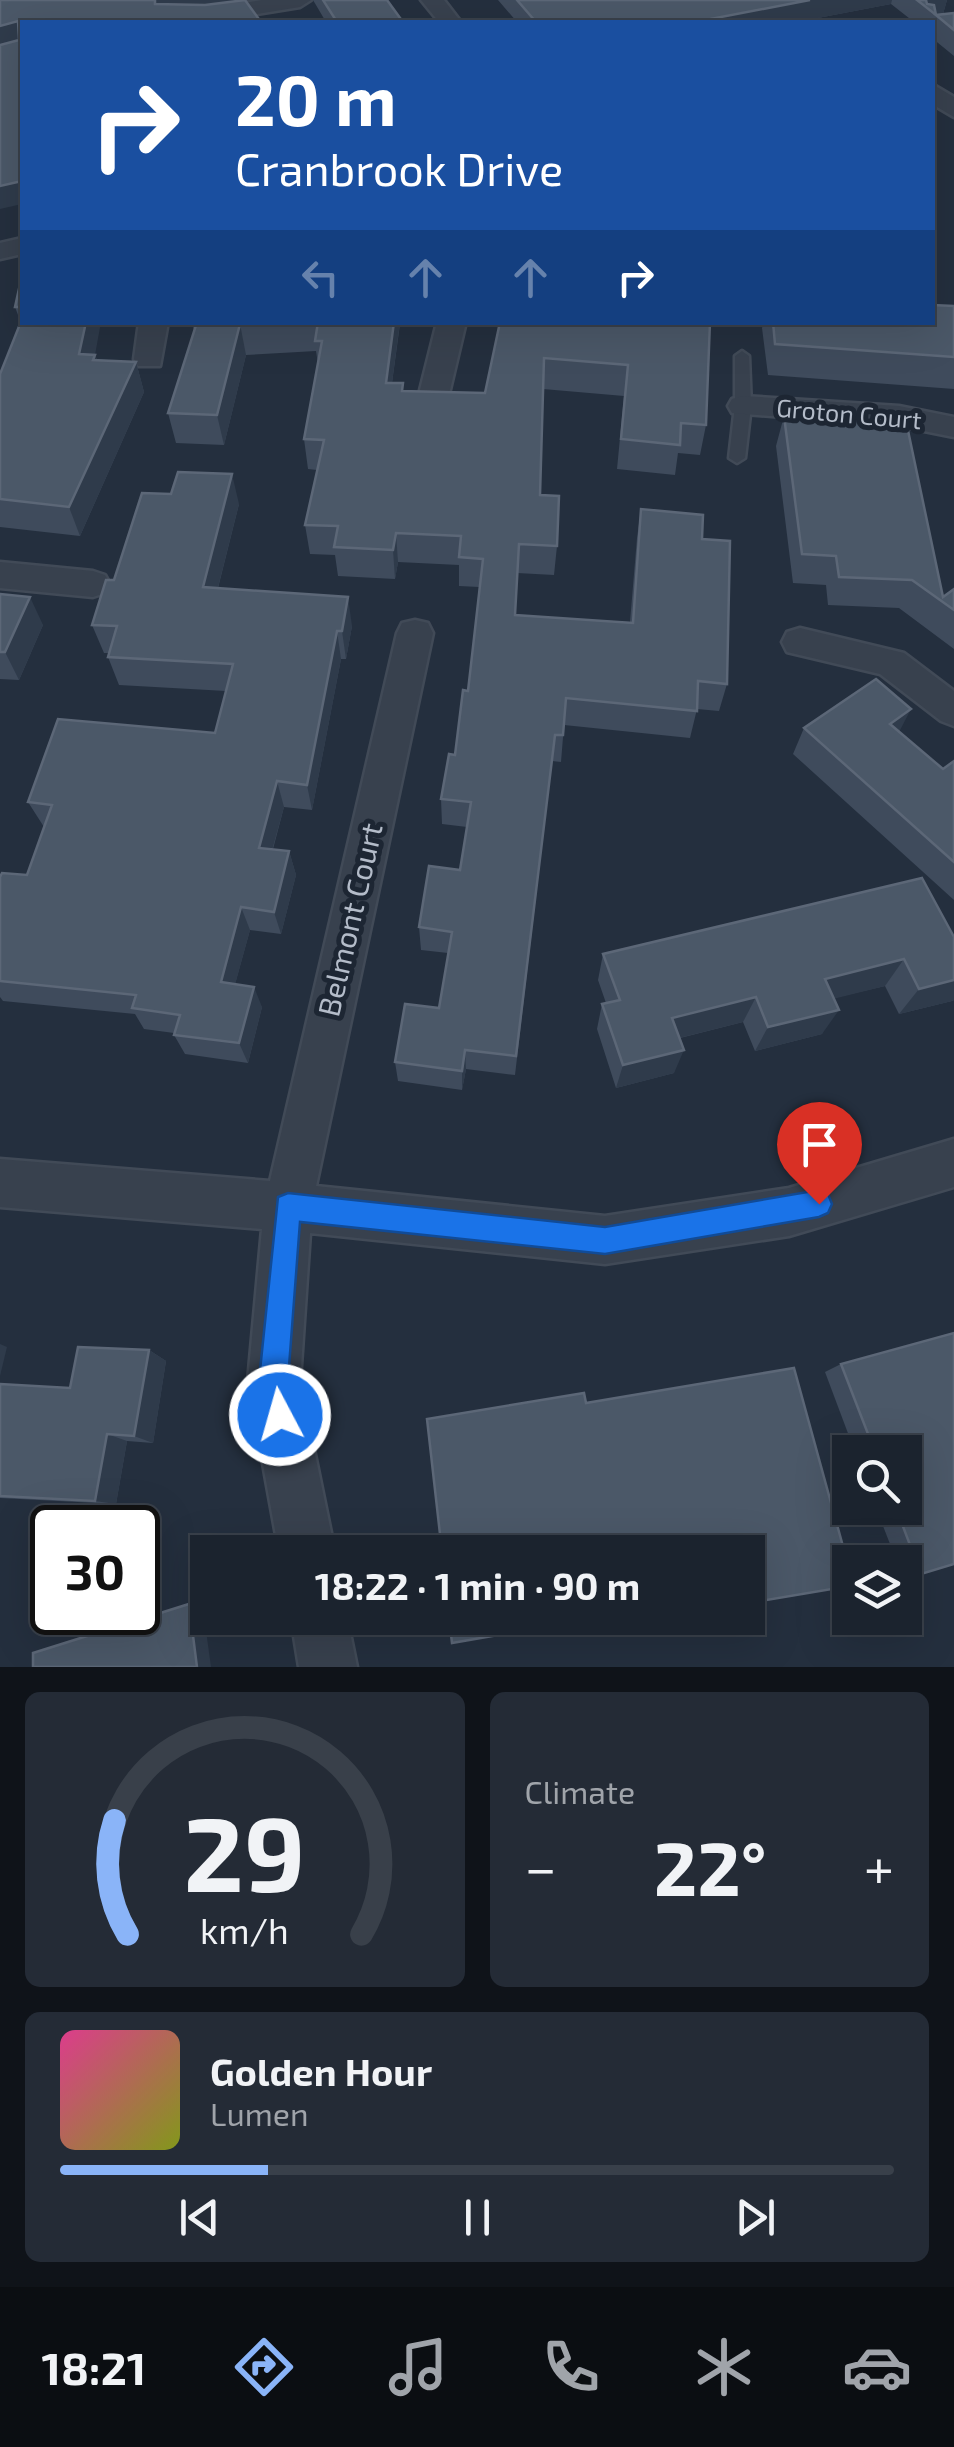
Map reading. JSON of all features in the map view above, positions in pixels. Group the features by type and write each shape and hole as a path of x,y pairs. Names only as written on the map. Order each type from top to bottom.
{"street":[{"path":"185,20 300,0"},
{"path":"432,0 448,20"},
{"path":"935,94 954,110"},
{"path":"149,359 154,325"},
{"path":"434,394 451,325"},
{"name":"Groton Court","path":"743,406 899,416 954,427"},
{"path":"0,575 92,584"},
{"name":"Belmont Court","path":"303,1535 274,1380 288,1207 415,634"},
{"path":"800,642 891,663 954,712"},
{"path":"0,1184 288,1207 605,1240 789,1212 954,1162"},
{"path":"322,1635 328,1667"}],"lane":[{"path":"737,458 743,406 742,356"}],"building":[{"path":"0,0 155,0 155,4 205,5 245,0 260,20 20,20 20,181 0,186 0,45 19,40 18,21 0,26"},
{"path":"323,0 387,0 402,20 336,20"},
{"path":"517,0 810,0 705,20 534,20"},
{"path":"917,0 934,5 936,15"},
{"path":"954,13 954,30 936,15"},
{"path":"935,305 954,306 954,357 775,344 773,325 935,325"},
{"path":"20,324 85,325 79,354 95,355 93,360 136,362 69,507 0,499 0,374"},
{"path":"196,325 240,325 217,415 168,413"},
{"path":"318,325 394,325 386,383 403,383 402,391 485,393 499,325 710,325 706,425 681,423 680,445 621,439 628,365 544,358 540,495 559,496 557,546 519,544 515,615 633,623 641,509 703,515 702,539 730,541 727,684 698,681 697,711 566,698 563,735 555,735 516,1056 465,1050 462,1071 395,1062 405,1004 439,1008 452,932 419,927 429,866 460,870 471,802 441,799 449,754 455,755 463,690 468,691 483,559 459,557 461,536 396,533 393,550 334,547 338,526 305,525 324,440 304,439 322,341 315,341"},
{"path":"784,416 906,421 943,597 954,589 954,610 912,580 839,577 836,556 802,554"},
{"path":"178,472 232,474 203,587 348,597 342,631 337,631 307,785 277,781 259,848 289,851 274,912 241,907 221,982 254,987 239,1043 174,1035 180,1015 132,1008 136,995 0,981 0,877 2,873 27,875 52,805 28,802 58,719 215,733 233,664 108,657 117,626 92,625 106,580 114,580 142,493 171,494"},
{"path":"0,594 30,597 5,652 0,652"},
{"path":"876,679 911,709 890,724 943,769 954,761 954,862 804,728"},
{"path":"922,878 954,937 954,980 919,989 904,959 825,979 839,1010 768,1027 756,997 672,1018 684,1050 623,1065 602,1004 620,1000 603,954"},
{"path":"954,1333 954,1564 922,1574 922,1545 910,1545 902,1525 922,1525 922,1435 868,1435 841,1364"},
{"path":"78,1347 149,1350 134,1436 107,1434 95,1501 0,1496 0,1384 70,1388"},
{"path":"794,1368 832,1506 832,1525 837,1525 843,1545 832,1545 832,1589 765,1600 765,1535 440,1535 427,1419 584,1393 586,1403"},
{"path":"189,1604 197,1667 33,1667 33,1653 90,1635 160,1635 160,1613"},
{"path":"451,1635 499,1635 452,1643"}],"route":[{"path":"280,1415 274,1380 288,1207 605,1240 819,1204"}]}
